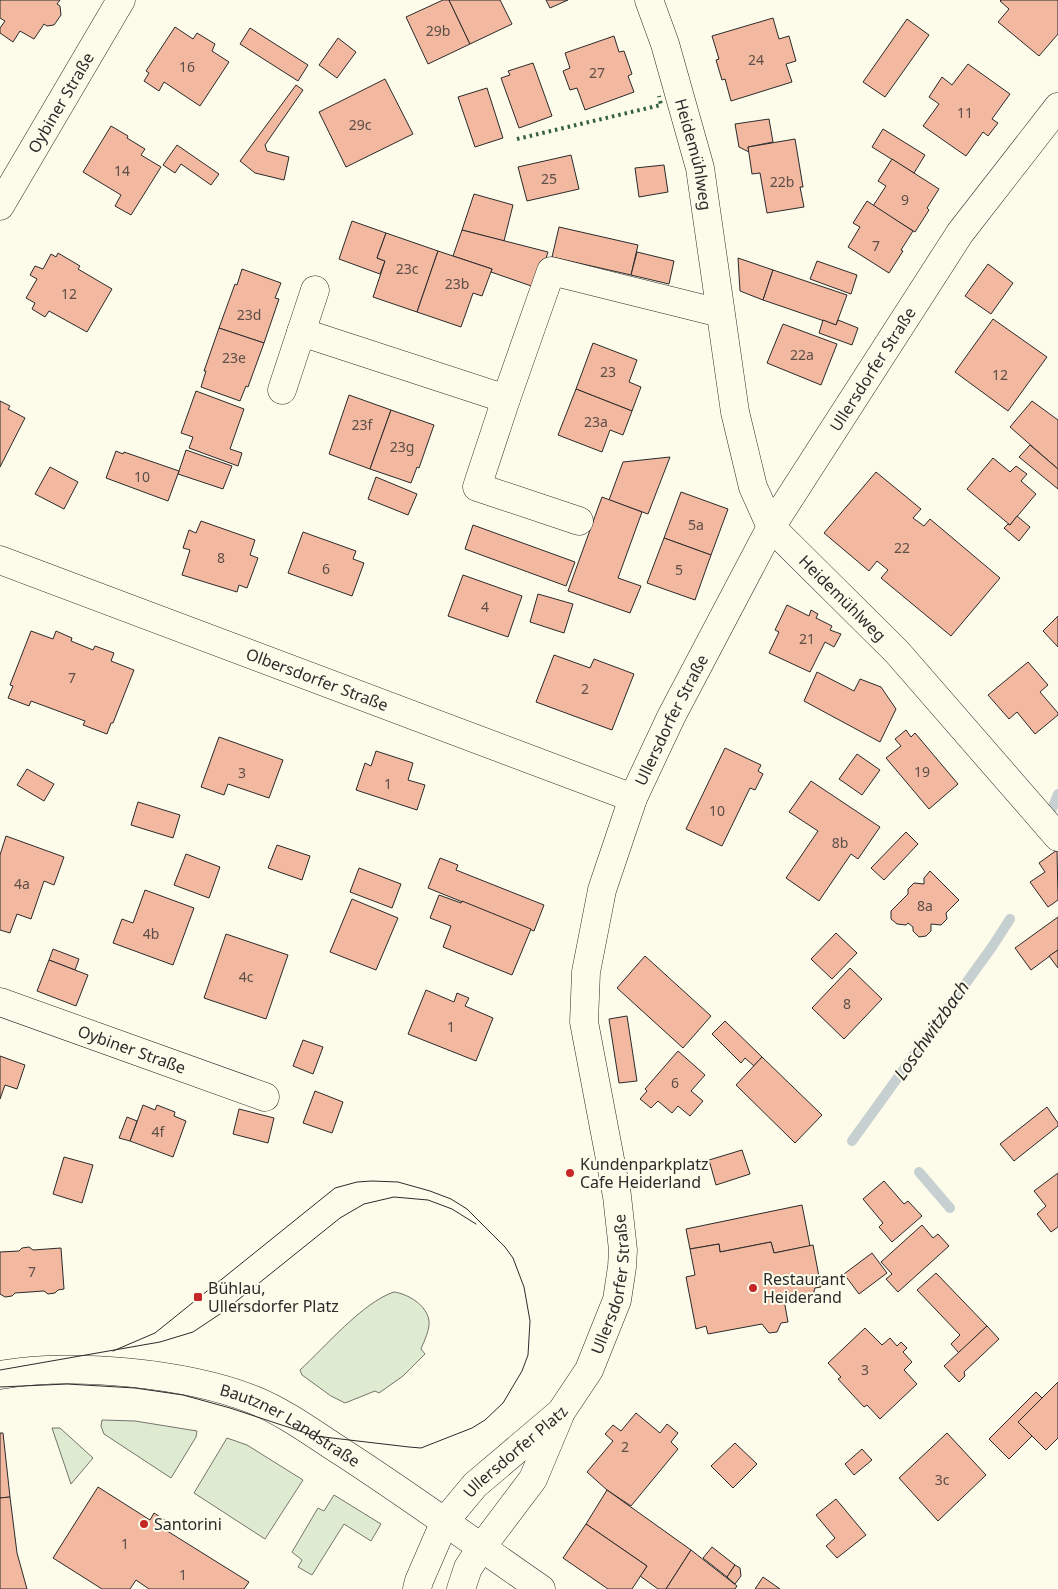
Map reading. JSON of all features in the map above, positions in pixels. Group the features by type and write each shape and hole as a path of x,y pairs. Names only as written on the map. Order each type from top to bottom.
{"street":[{"name":"Oybiner Straße","path":"0,206 122,0"},
{"name":"Heidemühlweg","path":"648,0 665,44 700,168 737,421 753,487 771,527 897,652 1058,837"},
{"name":"Ullersdorfer Straße","path":"561,1412 589,1370 598,1351 617,1300 622,1267 623,1250 617,1196 584,1022 584,1000 586,972 602,890 633,798 671,717 771,527 960,234 1058,107"},
{"path":"579,521 477,487 551,271 720,313"},
{"path":"282,390 315,290"},
{"path":"301,332 506,399"},
{"name":"Olbersdorfer Straße","path":"0,560 633,798"},
{"name":"Oybiner Straße","path":"0,1002 265,1096"},
{"name":"Bautzner Landstraße","path":"0,1375 67,1370 126,1373 203,1384 276,1410 379,1476 541,1589"},
{"name":"Ullersdorfer Platz","path":"417,1589 445,1521 475,1485 561,1412"},
{"name":"Ullersdorfer Platz","path":"461,1589 468,1568 481,1548 533,1479 561,1412"}],"green space":[{"path":"394,1292 405,1295 421,1305 429,1321 428,1332 421,1349 425,1354 403,1376 379,1393 375,1391 345,1403 331,1396 302,1375 300,1370 344,1326 370,1305"},
{"path":"102,1420 135,1421 197,1431 196,1437 171,1478 104,1434 101,1426"},
{"path":"52,1428 60,1428 93,1458 71,1484"},
{"path":"227,1438 247,1445 303,1480 265,1539 194,1493"},
{"path":"334,1495 381,1524 371,1541 344,1524 312,1575 298,1567 302,1560 292,1552 318,1508 324,1511"}],"building":[{"path":"0,0 60,0 57,4 60,6 61,15 54,25 47,26 44,24 34,39 20,31 13,42 0,33 0,28 5,21 0,18"},
{"path":"443,0 449,0 470,44 428,64 406,17"},
{"path":"449,0 500,0 512,24 470,44"},
{"path":"546,0 568,0 550,8"},
{"path":"1001,0 1058,0 1058,34 1039,56 998,22 1009,9"},
{"path":"773,18 779,39 789,36 796,61 786,64 792,82 731,101 725,79 722,80 716,60 719,59 712,36"},
{"path":"907,19 929,35 885,97 863,82"},
{"path":"175,27 193,39 197,33 215,44 212,51 229,62 200,106 164,82 159,91 144,81 149,73 146,71"},
{"path":"250,28 308,65 298,81 240,44"},
{"path":"614,36 619,52 624,51 632,74 628,76 634,92 585,110 577,88 570,90 563,71 570,68 565,53"},
{"path":"338,38 356,52 337,78 319,65"},
{"path":"533,63 552,116 519,128 501,78 510,75 508,71"},
{"path":"968,64 1010,94 992,119 998,123 988,136 983,132 966,156 923,126 939,104 929,97 942,77 952,85"},
{"path":"385,79 413,134 346,167 319,112"},
{"path":"296,85 303,90 265,145 267,151 289,157 284,180 255,173 240,161"},
{"path":"487,88 503,138 475,147 458,97"},
{"path":"769,119 773,142 748,147 749,152 739,147 735,124"},
{"path":"111,126 145,149 141,155 161,167 131,215 115,206 121,195 83,172"},
{"path":"883,129 925,155 914,173 872,147"},
{"path":"795,139 803,187 800,187 804,207 767,213 760,173 752,174 748,147"},
{"path":"177,145 219,174 211,185 181,164 175,173 163,165"},
{"path":"571,155 579,189 527,201 518,167"},
{"path":"892,159 939,189 927,208 929,210 915,232 873,206 886,186 878,181"},
{"path":"664,165 668,192 639,197 635,168"},
{"path":"474,194 513,205 504,241 462,230"},
{"path":"867,201 913,231 889,273 848,247 860,227 853,223"},
{"path":"352,221 386,233 377,258 385,261 380,274 339,259"},
{"path":"559,227 638,245 631,275 552,257"},
{"path":"462,230 548,252 537,288 491,272 492,269 453,256"},
{"path":"386,233 438,251 417,312 373,297 385,261 377,258"},
{"path":"438,251 492,269 482,296 473,293 461,327 417,312"},
{"path":"637,252 674,261 669,284 631,275"},
{"path":"58,253 80,266 78,269 112,289 87,332 49,311 45,317 32,309 35,303 26,298 37,279 30,275 35,266 43,269 51,254 56,257"},
{"path":"738,258 773,270 763,300 740,291"},
{"path":"817,261 857,275 851,294 810,279"},
{"path":"988,264 1013,283 991,314 965,296"},
{"path":"242,269 281,283 275,298 279,299 264,343 219,328"},
{"path":"773,270 847,295 836,325 763,300"},
{"path":"993,319 1047,357 1008,411 955,372"},
{"path":"823,320 836,325 838,320 858,328 852,345 819,333"},
{"path":"783,324 837,344 821,385 767,363"},
{"path":"219,328 264,343 248,387 246,386 240,401 201,387 206,371 204,371"},
{"path":"593,343 637,360 629,382 641,387 632,411 576,389"},
{"path":"576,389 632,411 623,435 610,430 602,452 558,435"},
{"path":"196,391 244,409 230,449 242,453 238,466 189,448 193,437 181,433"},
{"path":"349,395 391,410 370,469 329,454"},
{"path":"0,401 10,406 8,409 25,418 0,467"},
{"path":"1032,401 1058,420 1058,469 1010,427"},
{"path":"391,410 434,425 419,468 417,467 411,483 370,469"},
{"path":"1030,445 1058,469 1058,489 1019,457"},
{"path":"186,450 232,466 223,489 178,474"},
{"path":"116,451 179,471 168,501 106,478"},
{"path":"670,457 648,514 609,500 623,462"},
{"path":"993,458 1010,472 1016,466 1027,474 1021,481 1036,494 1010,525 967,489"},
{"path":"50,467 78,482 64,509 35,494"},
{"path":"876,472 921,509 913,518 924,526 930,519 1000,578 951,636 881,578 888,570 877,561 869,571 824,533"},
{"path":"376,477 417,494 408,515 368,499"},
{"path":"681,492 728,509 711,555 664,538"},
{"path":"602,497 642,512 618,578 641,586 630,613 568,591"},
{"path":"1017,516 1030,527 1019,541 1004,528 1008,524 1010,525"},
{"path":"201,521 255,540 250,555 258,558 247,588 239,585 237,592 182,575 190,550 183,548 189,530 196,533"},
{"path":"473,525 575,562 566,586 465,549"},
{"path":"303,532 356,551 353,559 364,563 352,596 288,573"},
{"path":"664,538 711,555 695,600 647,583"},
{"path":"463,575 522,596 508,637 448,616"},
{"path":"538,594 573,604 564,633 530,622"},
{"path":"787,605 809,616 811,610 818,614 816,618 832,626 830,630 841,634 834,647 825,642 810,672 769,653 779,632 775,630"},
{"path":"1058,616 1058,647 1043,631"},
{"path":"31,631 53,639 56,631 72,638 71,641 93,650 95,646 114,653 111,661 134,670 107,734 83,725 85,721 31,701 29,706 8,698 13,686 10,685"},
{"path":"554,655 590,668 594,659 634,674 612,730 536,702"},
{"path":"1028,662 1048,685 1040,692 1058,713 1035,734 1017,712 1009,719 988,695"},
{"path":"817,672 854,691 860,679 881,687 896,709 880,742 804,701"},
{"path":"906,730 911,737 915,733 958,784 929,809 886,758 901,746 895,739"},
{"path":"219,737 283,760 269,798 228,784 224,795 201,787"},
{"path":"725,748 761,765 758,771 763,774 755,790 750,788 722,846 686,829"},
{"path":"376,751 413,763 408,780 425,785 417,810 356,790 365,763 371,766"},
{"path":"857,754 880,770 862,795 839,779"},
{"path":"27,769 54,784 44,801 17,785"},
{"path":"811,781 880,827 858,859 851,854 819,901 786,878 818,831 789,812"},
{"path":"138,802 180,815 173,838 131,825"},
{"path":"906,832 918,844 884,880 871,868"},
{"path":"6,836 64,857 54,885 44,881 31,919 17,914 10,933 0,930 0,855"},
{"path":"277,845 310,856 302,880 268,868"},
{"path":"1057,850 1058,900 1048,907 1030,882 1045,872 1039,863"},
{"path":"186,854 220,867 209,898 174,885"},
{"path":"440,858 458,865 456,870 544,905 534,931 428,888"},
{"path":"359,868 401,884 392,908 350,892"},
{"path":"930,871 959,900 946,913 947,919 941,925 931,924 931,931 926,936 919,937 908,923 906,925 897,924 891,919 891,911 908,894 908,889 914,883 924,884 924,878"},
{"path":"145,890 194,908 173,965 113,943 122,919 133,923"},
{"path":"439,895 461,903 462,901 531,929 512,975 443,947 451,926 430,918"},
{"path":"352,899 398,918 376,970 330,952"},
{"path":"1058,917 1058,950 1031,970 1015,948"},
{"path":"836,933 857,953 832,979 811,959"},
{"path":"226,934 288,955 266,1019 204,998"},
{"path":"53,949 79,959 75,970 49,960"},
{"path":"1058,950 1058,968 1049,956"},
{"path":"645,956 711,1016 683,1048 617,988"},
{"path":"49,960 88,975 76,1006 37,991"},
{"path":"850,968 882,999 844,1039 812,1008"},
{"path":"426,990 454,1002 457,993 469,998 465,1006 493,1018 476,1061 408,1034"},
{"path":"627,1016 637,1081 619,1083 609,1019"},
{"path":"725,1021 762,1057 754,1066 745,1058 741,1063 712,1034"},
{"path":"303,1040 323,1047 313,1074 293,1066"},
{"path":"678,1051 705,1075 691,1091 703,1101 690,1116 678,1106 672,1113 658,1101 651,1108 640,1099 647,1091 645,1089"},
{"path":"0,1056 25,1065 17,1089 5,1085 0,1099"},
{"path":"762,1057 822,1115 795,1143 736,1085"},
{"path":"315,1091 343,1102 332,1133 303,1123"},
{"path":"143,1105 155,1110 157,1105 175,1112 174,1116 186,1121 173,1157 130,1141"},
{"path":"1047,1107 1058,1123 1058,1126 1014,1161 1000,1144"},
{"path":"239,1109 274,1118 268,1143 233,1134"},
{"path":"127,1117 137,1121 130,1141 119,1138"},
{"path":"742,1150 750,1174 716,1185 709,1160"},
{"path":"64,1157 93,1165 82,1203 53,1194"},
{"path":"1058,1173 1058,1227 1051,1232 1037,1214 1046,1206 1034,1191"},
{"path":"884,1181 904,1204 908,1201 922,1216 892,1242 879,1227 883,1223 863,1199"},
{"path":"802,1205 810,1246 774,1253 771,1242 720,1252 719,1244 690,1249 686,1229"},
{"path":"922,1225 933,1238 938,1234 949,1246 898,1292 886,1279 892,1274 881,1262"},
{"name":"Restaurant Heiderand","path":"771,1242 774,1253 813,1245 821,1287 815,1288 813,1295 784,1300 788,1322 781,1323 777,1332 769,1333 762,1324 708,1334 706,1326 696,1329 686,1277 695,1275 690,1249 719,1244 720,1252"},
{"path":"29,1247 33,1250 61,1248 64,1289 48,1294 44,1291 15,1293 12,1296 5,1297 0,1294 0,1252 19,1251 22,1248"},
{"path":"872,1253 887,1273 859,1294 844,1274"},
{"path":"936,1273 987,1326 959,1353 951,1344 960,1335 917,1290"},
{"path":"987,1326 999,1339 964,1372 965,1376 959,1382 944,1366"},
{"path":"865,1328 882,1345 890,1338 897,1346 901,1342 907,1348 903,1352 912,1362 904,1370 917,1384 880,1419 867,1405 864,1407 838,1379 841,1377 828,1363"},
{"path":"1058,1382 1058,1438 1046,1450 1018,1422"},
{"path":"1036,1392 1042,1398 1018,1422 1032,1436 1009,1459 989,1439"},
{"path":"636,1413 660,1433 667,1424 678,1433 671,1442 678,1449 631,1506 607,1490 587,1472 613,1441 605,1434 613,1425 621,1431"},
{"path":"0,1433 3,1433 10,1497 0,1498"},
{"path":"947,1433 986,1475 938,1521 899,1478"},
{"path":"735,1443 757,1464 733,1488 711,1466"},
{"path":"862,1449 872,1460 854,1475 845,1464"},
{"path":"98,1487 150,1520 154,1513 168,1522 164,1529 249,1582 244,1589 149,1589 136,1580 130,1589 102,1589 53,1558"},
{"path":"607,1490 691,1550 666,1589 658,1589 640,1576 647,1566 586,1524"},
{"path":"10,1497 17,1553 27,1589 0,1589 0,1498"},
{"path":"836,1499 866,1535 837,1558 826,1546 835,1538 816,1515"},
{"path":"586,1524 647,1566 632,1589 608,1589 563,1558"},
{"path":"712,1547 735,1565 727,1577 703,1558"},
{"path":"691,1550 737,1586 735,1589 666,1589"},
{"path":"735,1565 740,1568 741,1576 735,1584 727,1577"},
{"path":"763,1577 780,1589 755,1589"}],"waterway":[{"name":"Loschwitzbach","path":"1052,809 1058,794"},
{"name":"Loschwitzbach","path":"852,1141 992,947 1010,919"},
{"path":"919,1172 950,1208"}],"tram line":[{"path":"0,1387 67,1384 135,1388 183,1395 230,1408 315,1436 421,1448 472,1428 485,1420 503,1403 522,1371 528,1355 530,1321 524,1287 513,1258 505,1247 467,1209 451,1199 398,1182 357,1182 335,1188 155,1333 113,1351"},
{"path":"0,1370 160,1342 193,1332 223,1312 340,1218 364,1204 394,1197 428,1200 452,1209 476,1224"}],"hedge":[{"path":"517,139 661,105 659,96"}],"place":[{"name":"Kundenparkplatz Cafe Heiderland","path":"570,1173"},
{"name":"Restaurant Heiderand","path":"753,1288"},
{"name":"Bühlau, Ullersdorfer Platz","path":"198,1297"},
{"name":"Santorini","path":"144,1524"}]}
